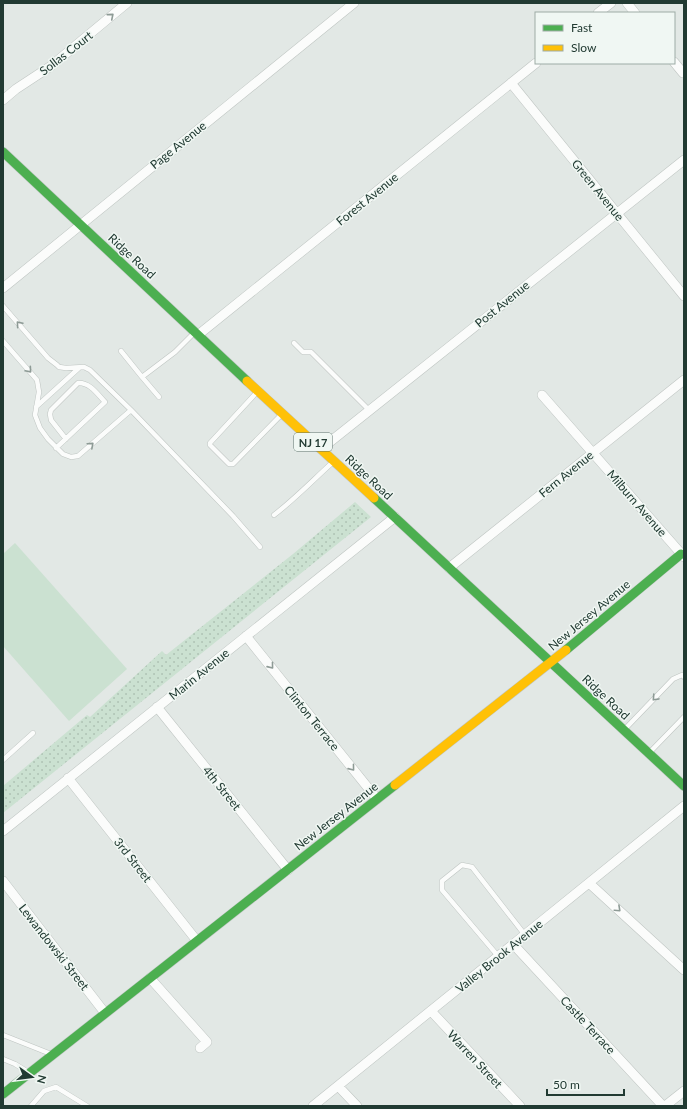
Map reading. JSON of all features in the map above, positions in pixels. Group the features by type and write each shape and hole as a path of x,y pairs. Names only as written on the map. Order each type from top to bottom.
{"main road":[{"name":"Ridge Road","path":"3,152 684,786"},
{"name":"New Jersey Avenue","path":"3,1094 551,662 682,555"}],"street":[{"name":"Sollas Court","path":"3,100 16,89 51,66 127,3"},
{"name":"Page Avenue","path":"3,288 354,3"},
{"path":"599,12 611,3"},
{"path":"626,3 633,12"},
{"path":"675,63 683,73"},
{"name":"Forest Avenue","path":"197,334 535,64"},
{"name":"Green Avenue","path":"511,83 684,296"},
{"name":"Post Avenue","path":"321,449 684,160"},
{"name":"Fern Avenue","path":"449,568 684,380"},
{"name":"Milburn Avenue","path":"542,395 682,555"},
{"name":"Marin Avenue","path":"3,831 395,517"},
{"name":"Clinton Terrace","path":"246,636 377,799"},
{"name":"4th Street","path":"157,707 288,870"},
{"name":"3rd Street","path":"68,778 197,941"},
{"name":"Valley Brook Avenue","path":"313,1106 684,806"},
{"name":"Lewandowski Street","path":"3,881 105,1013"},
{"path":"589,883 684,970"},
{"name":"Castle Terrace","path":"513,944 664,1106"},
{"path":"150,978 207,1042 200,1048"},
{"name":"Warren Street","path":"430,1011 520,1106"},
{"path":"338,1086 357,1106"},
{"path":"664,1106 684,1091"}],"lane":[{"path":"3,306 56,366 66,368 84,367 90,370 233,516 260,547"},
{"path":"142,377 197,334"},
{"path":"3,341 37,380 39,392 36,415 40,428 48,439 63,454 70,457 78,456 130,410"},
{"path":"294,343 303,352 312,352 369,410"},
{"path":"121,351 159,397"},
{"path":"36,406 79,368"},
{"path":"56,448 66,439 105,402 87,384 78,383 51,410 51,420 66,439"},
{"path":"259,391 210,443 210,446 229,464 233,464 282,413"},
{"path":"274,516 300,494 334,461"},
{"path":"624,730 673,679 682,675 684,677"},
{"path":"649,753 684,717"},
{"path":"3,760 33,733"},
{"path":"498,956 442,890 442,881 462,865 472,867 524,935"},
{"path":"3,1035 53,1055"},
{"path":"3,1059 20,1067 29,1074"},
{"path":"31,1106 44,1090 56,1086 87,1106"}],"green space":[{"path":"355,502 371,517 3,813 3,786 87,715 90,717 162,651 166,655 293,554"},
{"path":"15,543 127,669 69,721 3,646 3,554"}],"traffic: fast":[{"path":"3,152 247,381"},
{"path":"374,498 684,786"},
{"path":"566,650 681,554"},
{"path":"3,1094 395,785"}],"traffic: slow":[{"path":"247,381 374,498"},
{"path":"395,785 566,650"}]}
